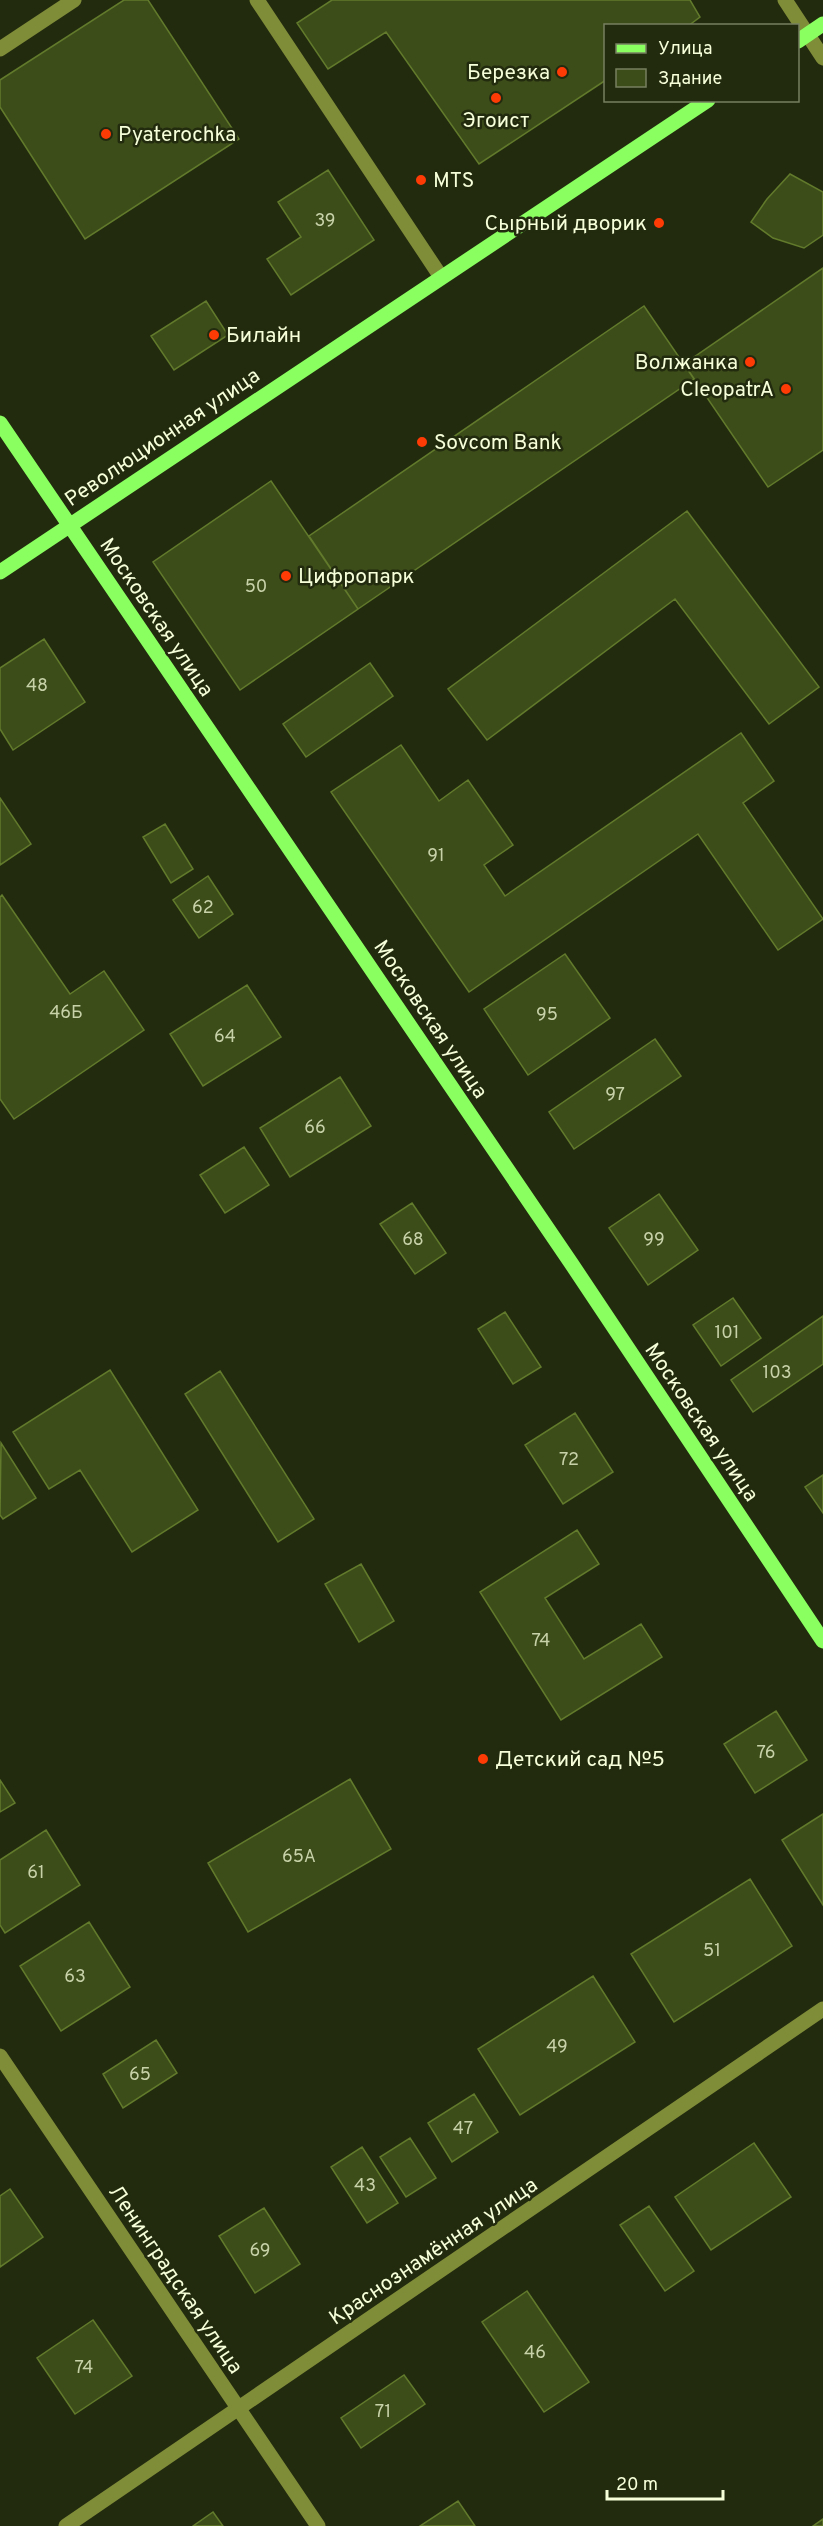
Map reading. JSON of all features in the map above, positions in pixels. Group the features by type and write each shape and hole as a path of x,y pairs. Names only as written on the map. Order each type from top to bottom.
{"main road":[{"path":"802,38 823,24"},
{"name":"Революционная улица","path":"0,572 705,102"},
{"name":"Московская улица","path":"0,423 572,1263 823,1641"}],"street":[{"path":"0,49 74,0"},
{"path":"257,0 441,277"},
{"path":"785,0 796,24"},
{"path":"802,38 823,58"},
{"name":"Краснознамённая улица","path":"66,2526 823,2009"},
{"name":"Ленинградская улица","path":"0,2056 318,2526"}],"building":[{"path":"124,0 148,0 239,139 85,239 0,107 0,80"},
{"path":"332,0 690,0 700,17 691,24 604,24 604,81 479,164 386,32 328,69 297,23"},
{"path":"328,170 374,240 291,295 267,259 301,237 278,202"},
{"path":"790,174 823,192 823,235 804,248 773,238 751,222 767,199"},
{"path":"823,268 823,450 768,487 684,364"},
{"path":"206,301 228,335 174,370 151,336"},
{"path":"644,306 694,379 358,609 309,536"},
{"path":"271,481 358,609 240,690 153,562"},
{"path":"687,511 819,687 769,724 675,599 487,740 448,689"},
{"path":"44,639 85,702 13,750 0,729 0,668"},
{"path":"370,663 393,696 306,757 283,724"},
{"path":"741,733 774,781 743,803 823,919 778,950 698,834 469,992 331,792 401,745 439,801 468,780 513,845 484,865 505,896"},
{"path":"0,798 31,844 0,865"},
{"path":"165,824 193,869 171,883 143,837"},
{"path":"208,876 233,914 199,938 173,900"},
{"path":"2,895 70,994 104,971 144,1030 14,1119 0,1099 0,897"},
{"path":"565,954 610,1018 528,1075 484,1009"},
{"path":"247,985 281,1037 203,1086 170,1034"},
{"path":"655,1039 681,1076 574,1149 549,1112"},
{"path":"340,1077 371,1126 290,1177 260,1128"},
{"path":"244,1147 269,1185 225,1213 200,1175"},
{"path":"659,1194 698,1250 648,1285 609,1228"},
{"path":"412,1203 446,1253 415,1274 380,1224"},
{"path":"733,1298 761,1338 721,1366 693,1325"},
{"path":"505,1312 541,1367 513,1384 478,1329"},
{"path":"823,1316 823,1364 753,1412 731,1380"},
{"path":"110,1370 198,1510 132,1552 80,1470 49,1489 13,1432"},
{"path":"220,1371 314,1519 278,1542 185,1394"},
{"path":"575,1413 613,1472 563,1504 525,1445"},
{"path":"1,1443 36,1498 3,1519 0,1515"},
{"path":"823,1475 823,1513 805,1487"},
{"path":"577,1530 599,1564 545,1598 584,1659 641,1624 662,1657 561,1720 480,1592"},
{"path":"361,1564 394,1621 359,1642 325,1584"},
{"path":"776,1711 807,1760 755,1793 724,1744"},
{"path":"350,1779 391,1849 248,1932 208,1863"},
{"path":"0,1780 15,1803 0,1812"},
{"path":"823,1814 823,1905 782,1840"},
{"path":"46,1830 80,1885 5,1933 0,1925 0,1860"},
{"path":"750,1879 792,1946 674,2022 631,1954"},
{"path":"89,1922 130,1987 61,2031 20,1966"},
{"path":"593,1976 635,2042 520,2115 478,2049"},
{"path":"156,2040 177,2073 123,2108 103,2074"},
{"path":"474,2094 498,2132 452,2162 428,2123"},
{"path":"410,2138 436,2178 406,2197 380,2157"},
{"path":"754,2143 791,2197 711,2250 675,2197"},
{"path":"362,2147 398,2203 367,2223 331,2167"},
{"path":"10,2189 43,2237 0,2267 0,2196"},
{"path":"649,2206 694,2271 665,2291 620,2225"},
{"path":"264,2208 300,2264 255,2293 219,2236"},
{"path":"527,2291 589,2382 544,2412 482,2322"},
{"path":"93,2320 132,2376 75,2414 37,2358"},
{"path":"404,2375 425,2404 361,2448 341,2418"},
{"path":"458,2501 475,2526 420,2526"},
{"path":"213,2512 223,2526 193,2526"},
{"path":"823,2519 823,2526 813,2526"}],"place":[{"name":"Березка","path":"562,72"},
{"name":"Эгоист","path":"496,98"},
{"name":"Pyaterochka","path":"106,134"},
{"name":"MTS","path":"421,180"},
{"name":"Сырный дворик","path":"659,223"},
{"name":"Билайн","path":"214,335"},
{"name":"Волжанка","path":"750,362"},
{"name":"CleopatrA","path":"786,389"},
{"name":"Sovcom Bank","path":"422,442"},
{"name":"Цифропарк","path":"286,576"},
{"name":"Детский сад №5","path":"483,1759"}]}
